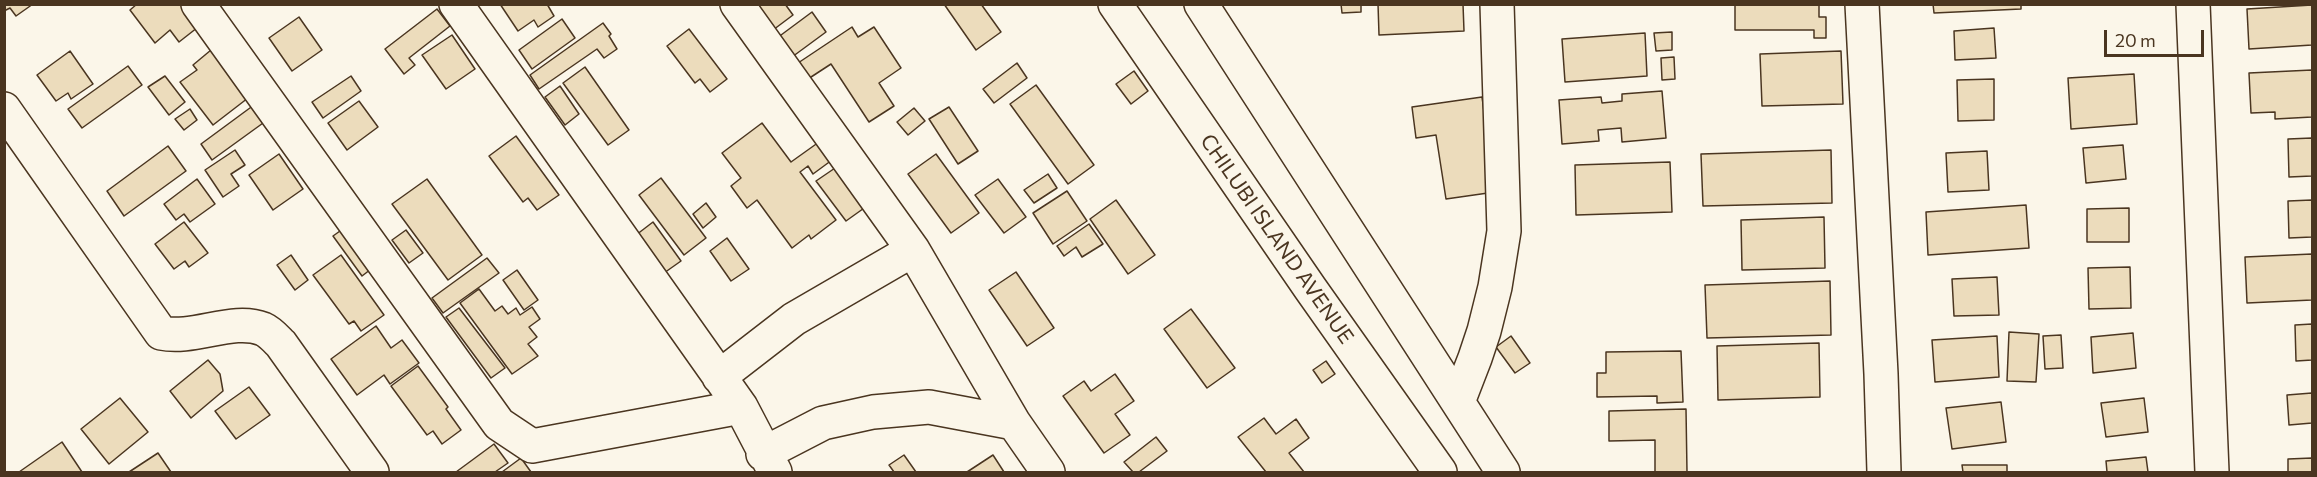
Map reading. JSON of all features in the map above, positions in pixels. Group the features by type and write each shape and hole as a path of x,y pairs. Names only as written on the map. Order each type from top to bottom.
{"street":[{"path":"198,4 499,424 532,446 741,407"},
{"path":"456,4 741,407 769,463 823,423 873,412 929,407 1014,423"},
{"path":"737,4 913,250 1014,423 1048,472"},
{"name":"CHILUBI ISLAND AVENUE","path":"1115,4 1310,288 1440,472"},
{"path":"1201,4 1503,472"},
{"path":"1458,402 1484,331 1495,286 1504,231 1497,4"},
{"path":"1862,4 1884,472"},
{"path":"2193,4 2212,472"},
{"path":"4,109 161,333 176,336 248,325 266,330 281,344 372,472"},
{"path":"719,377 794,319 913,250"}],"building":[{"path":"4,4 33,4 16,16 10,8 4,11"},
{"path":"137,4 194,4 202,24 179,42 170,30 155,43 130,10"},
{"path":"500,4 547,4 554,16 538,27 534,20 518,31"},
{"path":"754,4 785,4 793,15 773,30"},
{"path":"944,4 981,4 1001,32 976,50"},
{"path":"1341,4 1361,4 1361,12 1342,13"},
{"path":"1378,4 1463,4 1464,31 1379,35"},
{"path":"1735,4 1819,4 1819,17 1826,17 1826,38 1814,38 1814,30 1735,30"},
{"path":"1933,4 2021,4 2021,9 1934,13"},
{"path":"2312,5 2312,45 2249,49 2247,9"},
{"path":"437,9 450,26 409,58 415,65 404,74 385,49"},
{"path":"812,12 826,32 792,57 777,38"},
{"path":"299,17 322,50 292,71 269,38"},
{"path":"562,19 575,38 532,69 519,50"},
{"path":"603,23 611,34 609,36 617,49 604,58 597,49 539,89 530,75"},
{"path":"852,27 858,37 874,27 901,68 879,83 894,106 869,122 831,64 808,79 798,63"},
{"path":"1994,28 1996,58 1955,60 1954,31"},
{"path":"689,29 727,79 710,92 700,79 695,83 667,46"},
{"path":"1672,32 1672,50 1656,51 1654,33"},
{"path":"1645,33 1647,76 1565,82 1562,39"},
{"path":"452,35 475,69 446,89 422,55"},
{"path":"211,50 248,98 213,125 180,82 197,70 193,65"},
{"path":"70,51 93,84 71,99 68,93 56,101 37,75"},
{"path":"1841,51 1843,104 1762,106 1760,54"},
{"path":"1674,57 1675,79 1662,80 1661,58"},
{"path":"1017,63 1027,78 994,103 983,89"},
{"path":"128,66 142,85 82,128 68,109"},
{"path":"585,67 629,130 608,145 563,83"},
{"path":"2312,70 2312,117 2275,119 2275,112 2251,113 2249,73"},
{"path":"1134,71 1148,91 1131,104 1116,84"},
{"path":"2134,74 2137,124 2071,129 2068,78"},
{"path":"165,76 185,102 169,115 148,87"},
{"path":"351,76 361,91 323,118 312,102"},
{"path":"1994,79 1994,120 1958,121 1957,80"},
{"path":"1036,85 1094,165 1068,184 1010,104"},
{"path":"560,86 579,114 565,125 545,97"},
{"path":"1662,91 1666,138 1622,142 1621,128 1598,130 1599,141 1562,144 1559,100 1601,97 1602,103 1622,101 1622,94"},
{"path":"1482,97 1495,192 1446,199 1436,135 1416,138 1412,107"},
{"path":"359,101 378,127 347,150 328,123"},
{"path":"258,102 270,118 212,160 201,144"},
{"path":"949,107 978,151 958,164 929,119"},
{"path":"914,108 925,121 908,135 897,122"},
{"path":"190,109 197,120 184,130 175,119"},
{"path":"762,123 791,162 819,142 832,160 813,174 808,166 800,172 836,220 811,239 809,235 792,248 757,200 747,208 731,186 741,178 722,153"},
{"path":"516,136 559,195 537,210 528,198 523,202 489,156"},
{"path":"2312,138 2312,176 2289,177 2288,139"},
{"path":"2123,145 2126,179 2086,183 2083,148"},
{"path":"168,146 186,171 124,216 107,191"},
{"path":"235,150 245,165 231,174 239,186 223,197 205,170"},
{"path":"1831,150 1832,203 1703,206 1701,154"},
{"path":"1987,151 1989,190 1948,192 1946,153"},
{"path":"279,154 303,189 273,210 249,175"},
{"path":"936,154 979,213 951,233 908,174"},
{"path":"1670,162 1672,212 1576,215 1575,165"},
{"path":"838,166 867,206 846,221 816,181"},
{"path":"1048,174 1057,188 1034,203 1024,190"},
{"path":"661,178 706,238 684,255 639,195"},
{"path":"197,179 215,204 190,222 184,214 176,220 164,204"},
{"path":"427,179 482,255 448,280 392,204"},
{"path":"998,179 1026,217 1004,233 975,195"},
{"path":"1067,191 1087,221 1053,244 1033,213"},
{"path":"1116,200 1155,255 1128,274 1090,219"},
{"path":"2312,200 2312,237 2289,238 2288,201"},
{"path":"706,203 716,217 703,228 693,214"},
{"path":"2026,205 2029,248 1928,255 1926,212"},
{"path":"2129,208 2129,242 2087,242 2087,209"},
{"path":"1824,217 1825,268 1742,270 1741,220"},
{"path":"184,222 208,253 189,267 185,261 174,269 155,244"},
{"path":"653,222 681,261 664,273 636,235"},
{"path":"1089,224 1103,244 1082,257 1076,247 1064,256 1057,246"},
{"path":"347,226 375,266 362,276 333,236"},
{"path":"406,230 423,253 409,263 392,240"},
{"path":"727,238 749,269 731,281 710,251"},
{"path":"2312,254 2312,300 2247,303 2245,257"},
{"path":"291,255 308,280 295,290 277,265"},
{"path":"341,255 384,315 361,331 354,321 349,324 313,275"},
{"path":"487,258 499,273 443,313 432,298"},
{"path":"2130,267 2131,308 2089,309 2088,268"},
{"path":"517,270 538,300 524,310 503,280"},
{"path":"1016,272 1054,328 1027,346 989,290"},
{"path":"1997,277 1999,315 1954,316 1952,279"},
{"path":"1830,281 1831,335 1707,338 1705,285"},
{"path":"479,289 495,311 502,306 508,314 516,308 520,315 532,307 540,319 529,327 537,337 528,344 538,356 512,374 460,303"},
{"path":"459,308 505,368 491,378 446,317"},
{"path":"1191,309 1235,368 1207,388 1164,329"},
{"path":"2312,324 2312,360 2296,361 2295,325"},
{"path":"376,326 391,348 402,340 419,363 390,384 384,375 357,395 331,359"},
{"path":"2009,332 2039,334 2036,382 2007,381"},
{"path":"2133,333 2136,368 2093,373 2091,337"},
{"path":"2061,335 2063,368 2045,369 2043,336"},
{"path":"1511,336 1530,363 1515,373 1496,347"},
{"path":"1997,336 1999,377 1935,382 1932,340"},
{"path":"1819,343 1820,397 1718,400 1717,346"},
{"path":"1681,351 1683,402 1657,403 1657,396 1597,397 1597,373 1606,373 1606,352"},
{"path":"208,360 220,374 223,391 191,418 170,391"},
{"path":"1326,361 1335,374 1322,383 1313,370"},
{"path":"418,366 448,407 446,409 461,430 442,444 433,431 427,435 391,386"},
{"path":"1115,374 1134,401 1115,414 1130,435 1104,453 1063,396 1084,381 1091,391"},
{"path":"249,387 270,415 236,439 215,411"},
{"path":"2312,393 2312,423 2289,425 2287,395"},
{"path":"120,398 148,432 109,464 81,429"},
{"path":"2144,398 2148,432 2106,437 2101,403"},
{"path":"2001,402 2006,442 1952,449 1946,408"},
{"path":"1686,409 1687,472 1655,472 1655,440 1609,441 1609,411"},
{"path":"1264,418 1276,434 1296,419 1309,438 1289,453 1304,472 1266,472 1238,437"},
{"path":"1156,437 1167,451 1139,472 1133,472 1124,462"},
{"path":"62,442 82,472 19,472"},
{"path":"494,444 508,463 495,472 456,472"},
{"path":"158,453 171,472 129,472"},
{"path":"904,455 916,472 894,472 889,465"},
{"path":"993,455 1004,472 967,472"},
{"path":"2146,457 2148,472 2107,472 2106,461"},
{"path":"521,458 531,472 502,472"},
{"path":"2312,458 2312,472 2288,472 2288,459"},
{"path":"1962,465 2007,465 2007,472 1963,472"}]}
